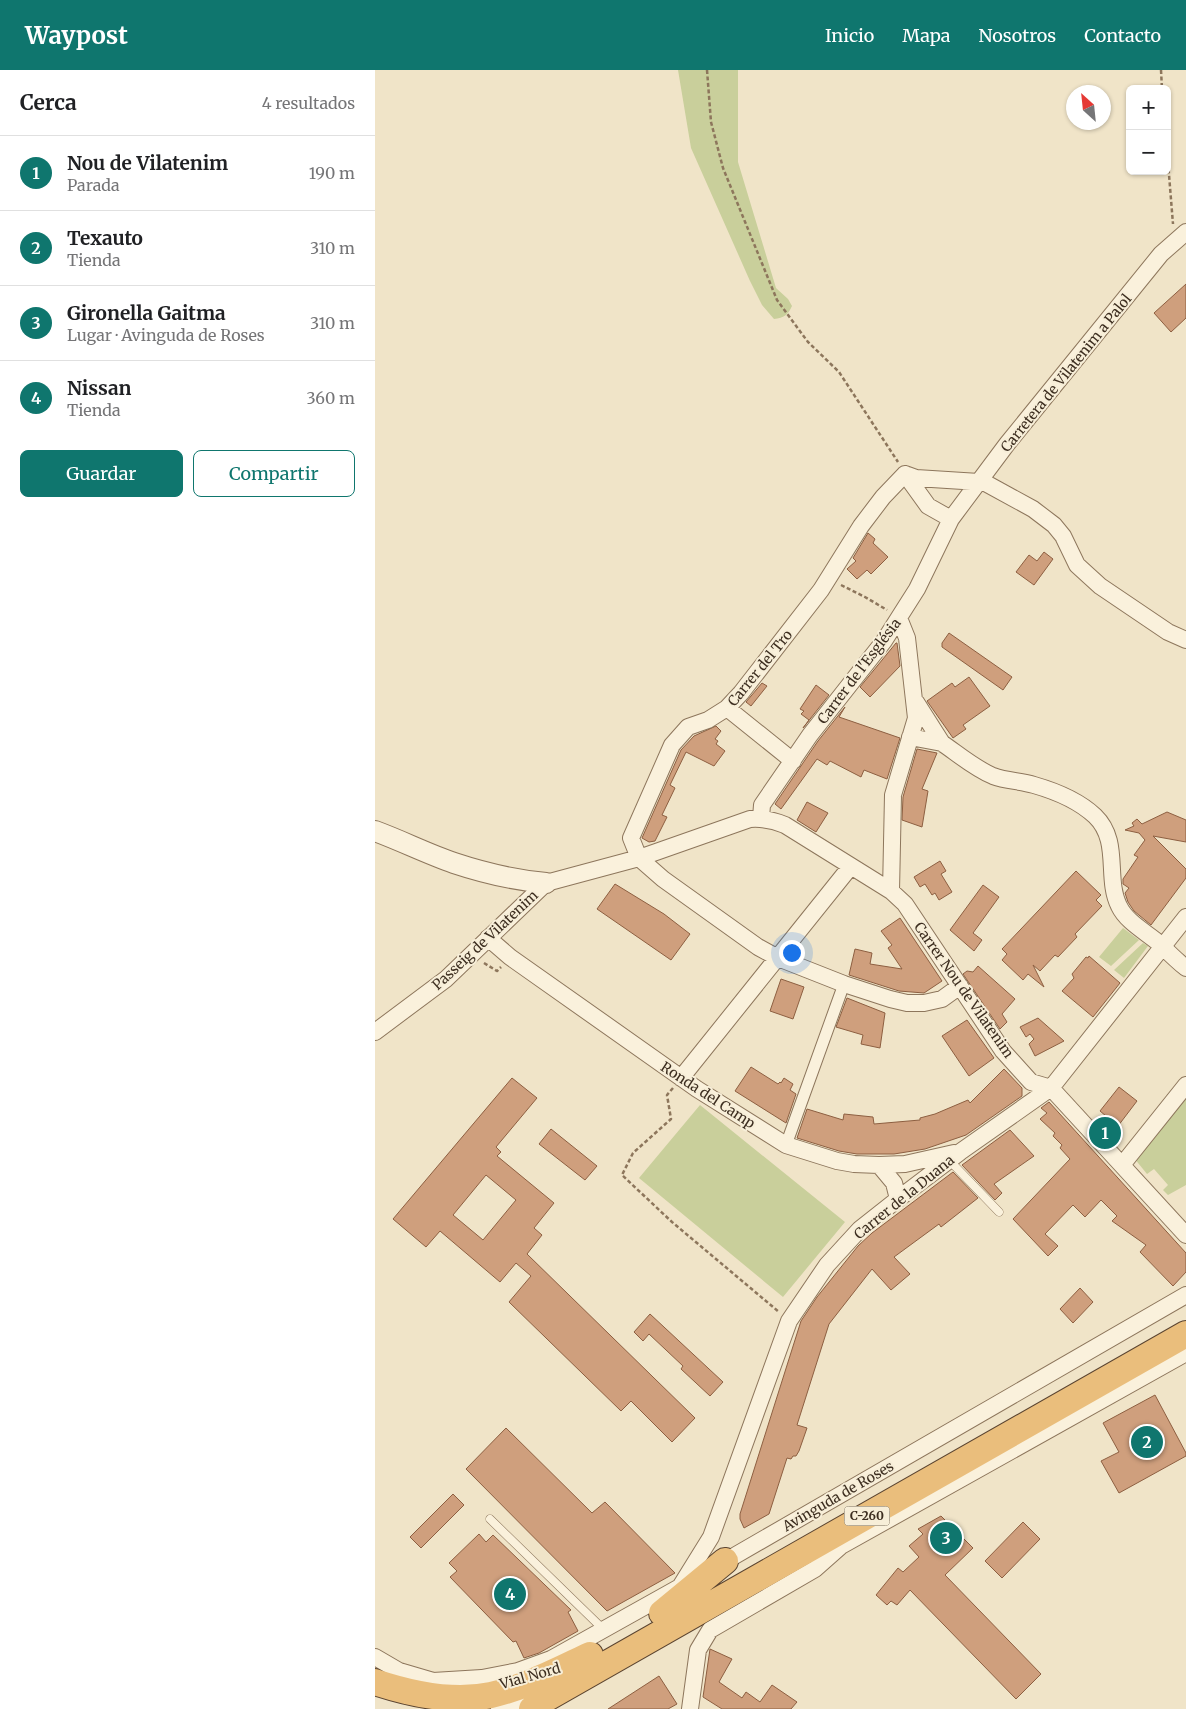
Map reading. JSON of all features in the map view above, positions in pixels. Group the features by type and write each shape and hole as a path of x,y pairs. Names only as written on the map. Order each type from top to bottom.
{"highway":[{"name":"C-260","path":"539,1699 579,1660 1186,1315"},
{"name":"C-260","path":"539,1699 637,1647 1186,1334"},
{"path":"637,1647 687,1633 841,1546"},
{"path":"662,1613 725,1561"},
{"path":"375,1682 419,1694 444,1697 490,1695 536,1680 579,1660"}],"main road":[{"name":"C-260","path":"502,1709 539,1699"},
{"name":"C-260","path":"523,1709 539,1699"}],"street":[{"name":"Carretera de Vilatenim a Palol","path":"951,519 979,481 1161,254 1186,232"},
{"path":"905,474 917,478 979,481 1033,509 1054,525 1063,536 1077,566 1099,586 1168,632 1186,640"},
{"path":"905,474 928,506 951,519"},
{"name":"Carrer del Tro","path":"639,858 631,838 672,745 688,727 708,720 727,708 781,644 821,590 861,526 905,474"},
{"name":"Carrer de l'Església","path":"761,818 762,805 810,736 884,641 899,618 917,588 951,519"},
{"path":"891,891 893,795 916,718 907,638 899,618"},
{"path":"915,700 942,743 975,766 994,776 1035,785 1063,796 1082,806 1096,817 1106,831 1111,844 1114,892 1119,907 1127,917 1163,946 1167,953 1186,968"},
{"path":"727,708 793,761"},
{"path":"911,737 942,743"},
{"name":"Carrer Nou de Vilatenim","path":"546,883 639,858 750,819 761,818 785,825 891,891 905,904 1003,1051 1031,1082 1051,1088 1186,1235"},
{"path":"375,831 453,863 506,878 546,883"},
{"path":"639,858 663,879 758,947 778,958 844,984 890,1000 907,1003 924,1003 942,999 960,986"},
{"path":"681,1078 851,866"},
{"name":"Passeig de Vilatenim","path":"375,1032 447,978 546,883"},
{"name":"Carrer de la Duana","path":"680,1587 711,1537 789,1321 827,1265 860,1229 955,1156 1051,1088 1186,917"},
{"name":"Ronda del Camp","path":"488,938 510,957 681,1078 786,1145 854,1164 905,1164 955,1156"},
{"path":"786,1145 844,984"},
{"path":"1122,1166 1186,1085"},
{"path":"879,1165 895,1183 898,1199"},
{"name":"Avinguda de Roses","path":"483,1678 518,1671 551,1659 680,1587 1186,1295"},
{"path":"690,1709 698,1650 709,1630 815,1569 841,1546 1186,1353"},
{"path":"711,1537 725,1561"},
{"name":"Vial Nord","path":"375,1657 399,1671 433,1682 459,1687 511,1684 546,1669 579,1660"},
{"name":"Vial Nord","path":"433,1682 483,1678"}],"lane":[{"path":"955,1156 999,1212"},
{"path":"490,1519 603,1629"}],"path":[{"path":"707,70 711,122 723,168 777,300 808,342 839,372 905,474"},
{"path":"1161,70 1162,85"},
{"path":"1169,175 1173,243"},
{"path":"821,590 838,584 865,597 899,618"},
{"path":"681,1078 667,1095 671,1119 633,1153 622,1174 672,1222 789,1321"}],"green space":[{"path":"678,70 738,70 738,162 776,288 788,299 792,306 783,317 774,319 762,305 691,148"},
{"path":"1123,928 1139,940 1111,966 1099,957"},
{"path":"1143,943 1148,946 1124,978 1114,970"},
{"path":"1186,1093 1186,1185 1168,1195 1163,1190 1168,1185 1154,1169 1147,1174 1134,1158"},
{"path":"700,1105 845,1222 783,1297 639,1178"}],"building":[{"path":"1186,284 1186,318 1171,332 1154,313"},
{"path":"868,533 875,539 873,543 888,557 871,574 867,570 857,579 847,569 856,561 853,558"},
{"path":"1044,552 1053,559 1034,585 1016,572 1029,555 1037,561"},
{"path":"949,633 1012,677 1003,690 942,647 942,643"},
{"path":"896,643 900,666 870,697 860,687"},
{"path":"969,677 990,706 963,725 966,729 953,738 927,701 952,683 955,687"},
{"path":"762,683 767,686 751,706 746,702"},
{"path":"816,685 829,695 803,728 809,720 801,714 804,711 800,709"},
{"path":"845,707 839,717 900,738 887,779 864,770 861,777 830,761 827,765 817,759 781,809 775,804 818,741"},
{"path":"716,726 721,731 715,739 718,741 716,744 725,751 714,766 686,752 670,785 675,788 662,815 667,817 655,841 649,842 642,838 681,750 694,736"},
{"path":"917,749 937,753 922,789 928,791 922,827 902,820 903,797"},
{"path":"807,802 828,813 816,832 797,820"},
{"path":"1167,812 1186,820 1186,842 1153,836 1186,869 1186,878 1151,925 1134,911 1125,893 1129,888 1123,884 1123,879 1138,857 1134,855 1145,840 1139,833 1125,830 1134,826 1132,823 1137,819 1142,824"},
{"path":"940,861 946,871 941,874 952,892 939,900 935,893 932,895 925,884 920,887 914,877"},
{"path":"1076,871 1101,895 1096,900 1102,906 1075,934 1077,937 1058,957 1055,955 1040,971 1033,965 1044,987 1028,974 1023,980 1002,960 1007,954 1002,949"},
{"path":"615,884 664,914 690,934 671,960 597,909"},
{"path":"983,885 999,897 973,933 982,940 974,951 950,930"},
{"path":"900,918 942,981 924,993 899,991 849,975 855,949 872,953 870,964 902,969 888,948 892,945 881,931"},
{"path":"1089,956 1120,983 1093,1017 1062,991 1074,978 1072,974"},
{"path":"978,966 1015,999 1002,1014 1007,1022 1000,1029 963,974 967,971 973,972"},
{"path":"781,979 804,987 793,1019 770,1011"},
{"path":"847,998 885,1013 880,1048 861,1044 863,1035 836,1027"},
{"path":"1038,1018 1064,1041 1035,1056 1029,1044 1034,1039 1030,1034 1026,1037 1020,1027"},
{"path":"967,1020 994,1058 969,1076 942,1036"},
{"path":"751,1067 778,1084 784,1078 793,1084 790,1090 796,1094 786,1123 735,1091"},
{"path":"1004,1069 1022,1088 1022,1096 966,1135 925,1149 894,1154 857,1154 839,1151 797,1138 807,1109 843,1120 844,1114 873,1117 874,1124 920,1120 920,1118 935,1114 968,1100 970,1103"},
{"path":"512,1078 537,1098 496,1147 501,1152 497,1156 554,1203 534,1228 542,1235 527,1254 695,1418 672,1442 631,1401 621,1411 509,1302 531,1276 516,1263 500,1282 440,1231 426,1247 393,1219","holes":["486,1175 516,1200 483,1240 453,1215"]},
{"path":"1119,1087 1137,1101 1118,1126 1100,1111"},
{"path":"1049,1102 1186,1253 1186,1272 1173,1286 1140,1252 1146,1245 1112,1221 1117,1216 1101,1200 1085,1217 1073,1205 1045,1234 1058,1246 1048,1256 1013,1219 1070,1159 1060,1148 1062,1145 1053,1136 1055,1133 1040,1119 1047,1113 1041,1108"},
{"path":"551,1129 597,1166 585,1180 539,1144"},
{"path":"1010,1130 1034,1156 994,1184 1002,1193 995,1200 962,1165"},
{"path":"953,1172 978,1198 941,1227 939,1224 894,1257 910,1274 891,1290 872,1269 829,1324 797,1425 807,1428 799,1451 791,1459 787,1458 769,1514 744,1528 740,1514 801,1321 817,1297 858,1246 872,1233"},
{"path":"1080,1288 1093,1302 1073,1323 1060,1309"},
{"path":"650,1314 723,1382 710,1396 681,1369 683,1366 649,1334 643,1341 634,1332"},
{"path":"1155,1395 1186,1456 1119,1493 1101,1461 1119,1452 1103,1423"},
{"path":"506,1428 592,1513 605,1502 675,1573 607,1611 466,1469"},
{"path":"453,1494 464,1505 421,1548 410,1537"},
{"path":"941,1516 973,1548 945,1575 1041,1674 1016,1699 910,1590 897,1605 891,1601 887,1605 876,1595 898,1568 903,1572 919,1557 909,1546 923,1534 918,1529"},
{"path":"1023,1522 1040,1539 1002,1578 985,1561"},
{"path":"479,1534 486,1542 493,1535 571,1610 568,1612 578,1631 539,1653 524,1658 516,1641 513,1642 450,1577 457,1571 449,1563"},
{"path":"710,1649 732,1659 719,1682 742,1698 746,1692 760,1702 772,1685 797,1702 791,1709 722,1709 703,1697"},
{"path":"659,1676 677,1704 668,1709 608,1709"}],"place":[{"name":"Nou de Vilatenim","path":"1105,1133"},
{"name":"Texauto","path":"1147,1442"},
{"name":"Gironella Gaitma","path":"946,1538"},
{"name":"Nissan","path":"510,1594"}]}
